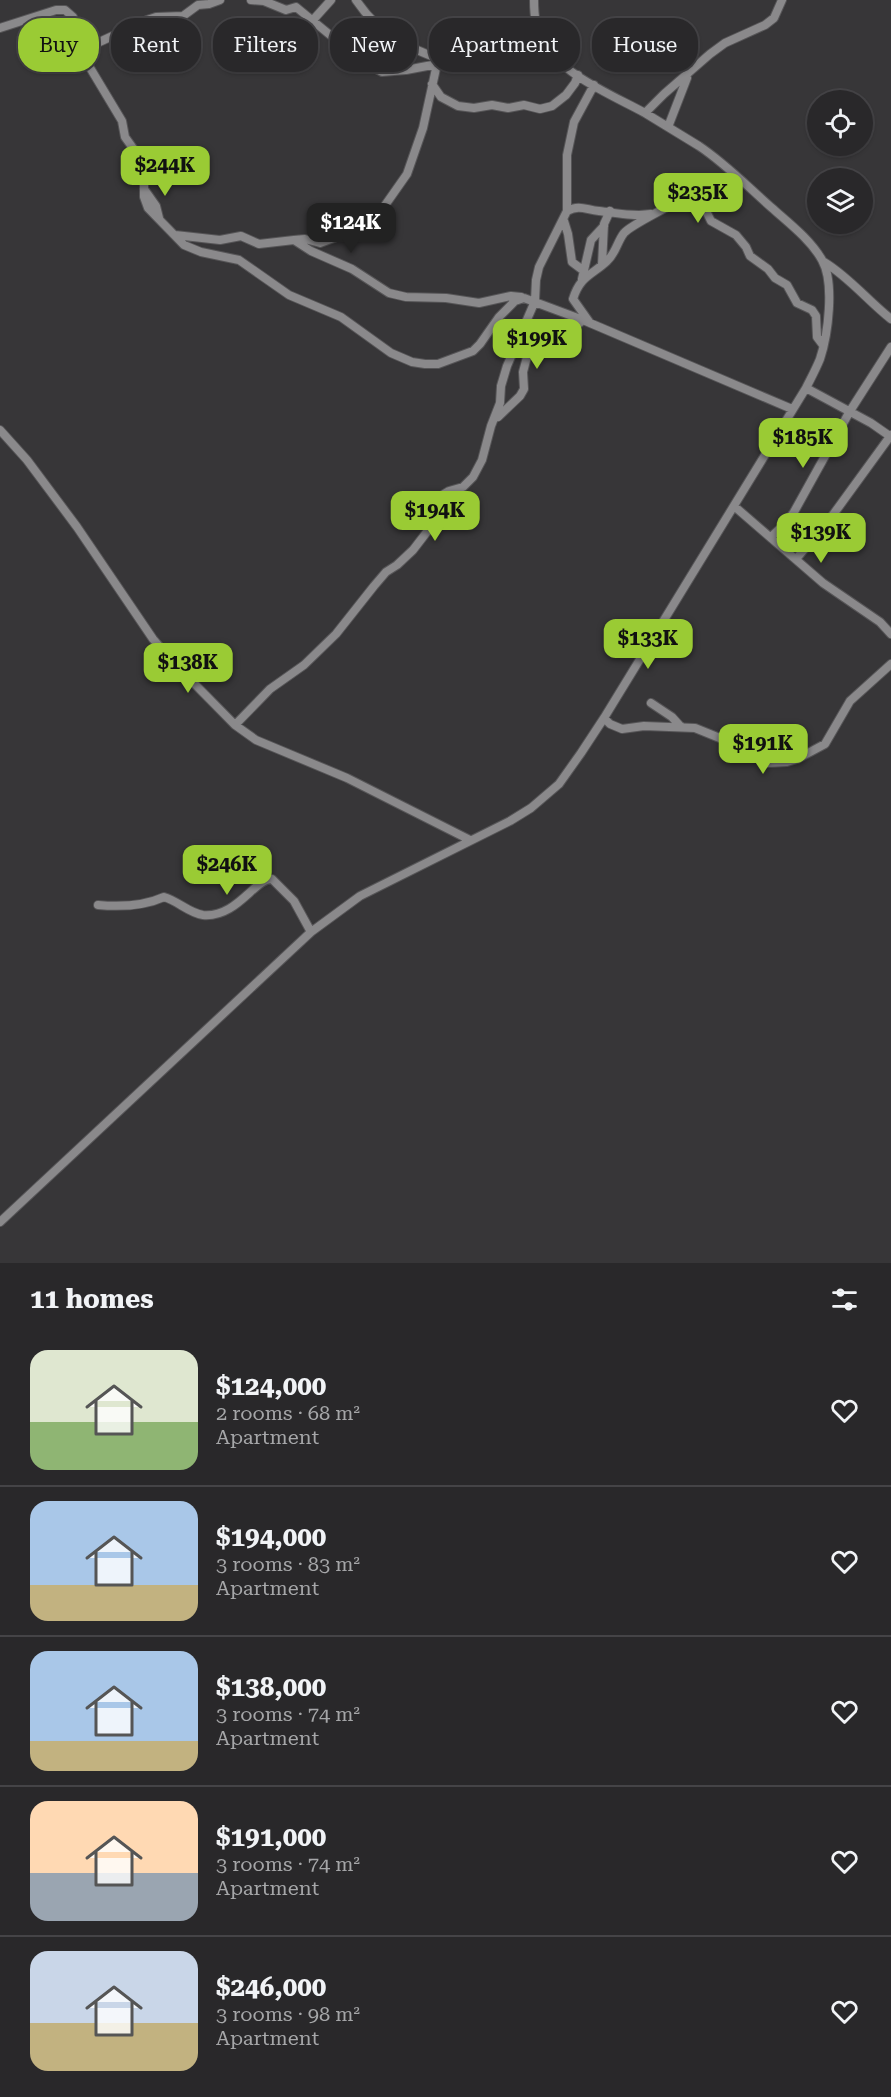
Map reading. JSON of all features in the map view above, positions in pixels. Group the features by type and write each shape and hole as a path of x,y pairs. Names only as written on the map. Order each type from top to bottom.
{"street":[{"path":"99,42 147,20 156,17 183,16 198,5 220,0"},
{"path":"251,0 264,0 286,10 296,7 310,18"},
{"path":"315,18 331,0"},
{"path":"356,0 370,19 400,43 429,55"},
{"path":"534,0 536,18"},
{"path":"645,113 704,59 725,44 765,25 774,18 780,9 782,0"},
{"path":"33,18 62,9 73,18"},
{"path":"0,28 18,22"},
{"path":"318,24 375,70 393,72 429,65"},
{"path":"93,72 122,121 125,137 140,158 144,172 145,202 173,234 191,248 239,260 289,295 341,317 390,353 412,362 438,364 473,351 499,317 521,297"},
{"path":"173,234 220,240 241,236 258,243 305,239 320,243 362,231 374,221 407,174 423,128 435,72"},
{"path":"574,72 716,158 797,231 824,262 840,273 867,300 891,319"},
{"path":"432,84 441,97 458,106 474,108 492,105 504,108 524,105 540,110 552,106 566,95 578,75"},
{"path":"668,127 688,75"},
{"path":"235,725 270,689 304,665 322,648 356,612 386,572 397,565 433,524 437,506 444,494 463,488 473,477 483,456 500,403 503,376 535,301 539,267 564,221 567,211 569,144 576,116 594,85"},
{"path":"582,280 602,265 618,248 625,231 686,197 696,196 702,202 711,221 736,235 750,256 768,269 775,278 787,285 797,303 812,310 816,316 817,337 823,345"},
{"path":"567,211 579,206 635,216 656,214"},
{"path":"602,265 604,226 610,211"},
{"path":"564,221 572,262 584,271"},
{"path":"587,322 573,299 582,280 591,240 604,226"},
{"path":"294,240 311,251 346,266 393,295 479,303 511,296 521,297 587,322 792,409"},
{"path":"0,1222 311,932 360,897 521,815 549,793 571,768 734,506 806,388 820,360 829,297 824,262"},
{"path":"491,426 524,389 523,372 531,342 540,336 570,330 587,322"},
{"path":"771,537 786,524 794,512 850,411 891,347"},
{"path":"796,559 827,523 891,434 806,388"},
{"path":"0,430 27,460 77,527 153,639 235,725 265,744 347,778 470,840"},
{"path":"734,506 831,590 880,622 891,634"},
{"path":"604,718 610,724 622,729 644,726 694,729 720,737 767,763 787,762 825,744 850,701 891,664"},
{"path":"651,703 681,727"},
{"path":"98,905 127,906 150,903 164,897 197,913 210,915 234,907 268,878 272,879 294,901 311,932"}]}
